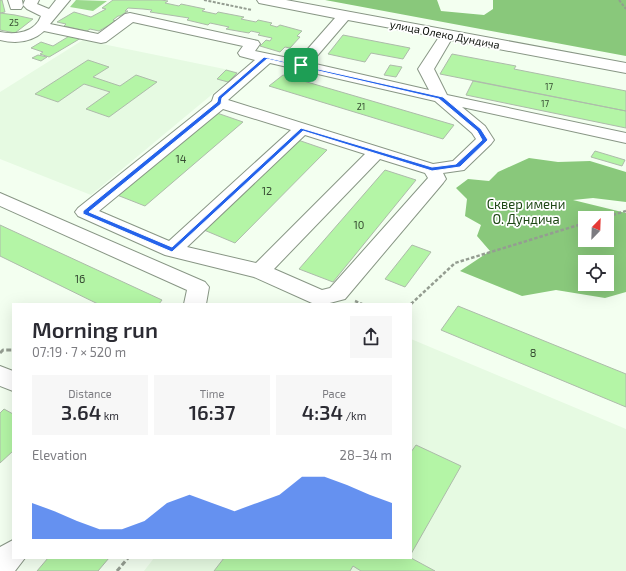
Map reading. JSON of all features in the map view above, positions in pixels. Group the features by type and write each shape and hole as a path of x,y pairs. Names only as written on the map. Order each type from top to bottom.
{"street":[{"path":"32,0 30,5 48,15 44,22"},
{"path":"1,40 21,38 30,34 44,22 63,0"},
{"name":"улица Олеко Дундича","path":"264,0 626,68"},
{"path":"301,65 345,15"},
{"path":"44,22 101,39 130,17 254,44 245,53 441,98 626,138"},
{"path":"220,103 376,153 432,169 458,166 485,140 479,130 441,98 426,69 448,34"},
{"path":"266,58 220,98 220,103 85,212 172,250 260,271 320,298 337,294 437,179 432,169"},
{"path":"172,250 302,129"},
{"path":"260,271 376,153"},
{"path":"0,199 198,287 194,303"},
{"path":"0,568 12,554"}],"path":[{"path":"619,0 626,9"},
{"path":"614,214 626,210"},
{"path":"412,303 455,263 578,225"},
{"path":"0,353 3,350 12,350"},
{"path":"117,571 127,559"}],"shaded area":[{"path":"83,40 239,72 91,195 0,159 0,92"},
{"path":"412,339 626,429 626,571 144,571 153,559 412,559"}],"green space":[{"path":"76,0 107,1 93,11 70,7"},
{"path":"325,0 437,0 441,11 484,15 493,9 493,0 626,0 626,56"},
{"name":"Сквер имени О. Дундича","path":"529,158 558,162 590,161 626,172 626,202 593,198 573,200 626,213 626,292 605,298 556,290 522,296 460,271 490,251 477,236 481,225 465,216 467,199 456,188 468,179 489,181 498,172"}],"building":[{"path":"0,0 2,0 5,12 0,13"},
{"path":"113,0 168,1 165,3 179,6 181,4 205,9 202,11 216,14 218,12 244,17 241,19 256,22 258,20 272,23 270,25 277,27 280,25 302,31 297,36 300,37 290,48 285,47 280,52 260,46 266,40 270,41 272,38 258,35 260,33 251,31 249,33 226,29 229,27 210,23 208,25 187,20 189,18 150,12 152,10 128,8 125,11 128,11 113,20 116,21 99,31 90,29 87,31 64,26 66,24 57,22 74,12 91,17 106,9 102,8"},
{"path":"0,13 33,19 15,33 0,30"},
{"path":"71,35 81,38 49,57 40,54 43,52 31,48 41,42 53,46"},
{"path":"343,35 410,48 403,59 371,53 365,62 328,54"},
{"path":"452,54 516,66 514,69 626,91 626,111 440,74"},
{"path":"38,55 47,57 41,61 32,58"},
{"path":"88,60 109,67 93,77 120,86 136,75 157,82 109,117 86,109 110,92 84,84 58,102 35,94"},
{"path":"390,65 402,67 396,77 384,75"},
{"path":"226,70 237,73 228,82 217,79"},
{"path":"283,75 454,125 443,139 269,86"},
{"path":"473,81 626,111 626,128 466,95"},
{"path":"217,113 243,122 145,206 117,195"},
{"path":"298,140 327,150 235,243 204,230"},
{"path":"595,151 625,160 622,166 591,157"},
{"path":"385,170 416,180 333,282 299,269"},
{"path":"0,225 162,300 160,303 96,303 0,256"},
{"path":"412,245 431,252 405,287 385,279"},
{"path":"458,306 626,374 626,407 441,330"},
{"path":"4,409 12,413 12,452 0,463 0,413"},
{"path":"416,445 461,466 412,552 412,451"},
{"path":"47,559 108,559 98,571 37,571"},
{"path":"223,559 412,559 435,571 361,571 353,566 350,571 214,571"}],"route":[{"path":"266,58 301,65 441,98 479,130 485,140 458,166 432,169 302,129 277,154 172,250 85,212 220,103 220,98 266,58"}]}
